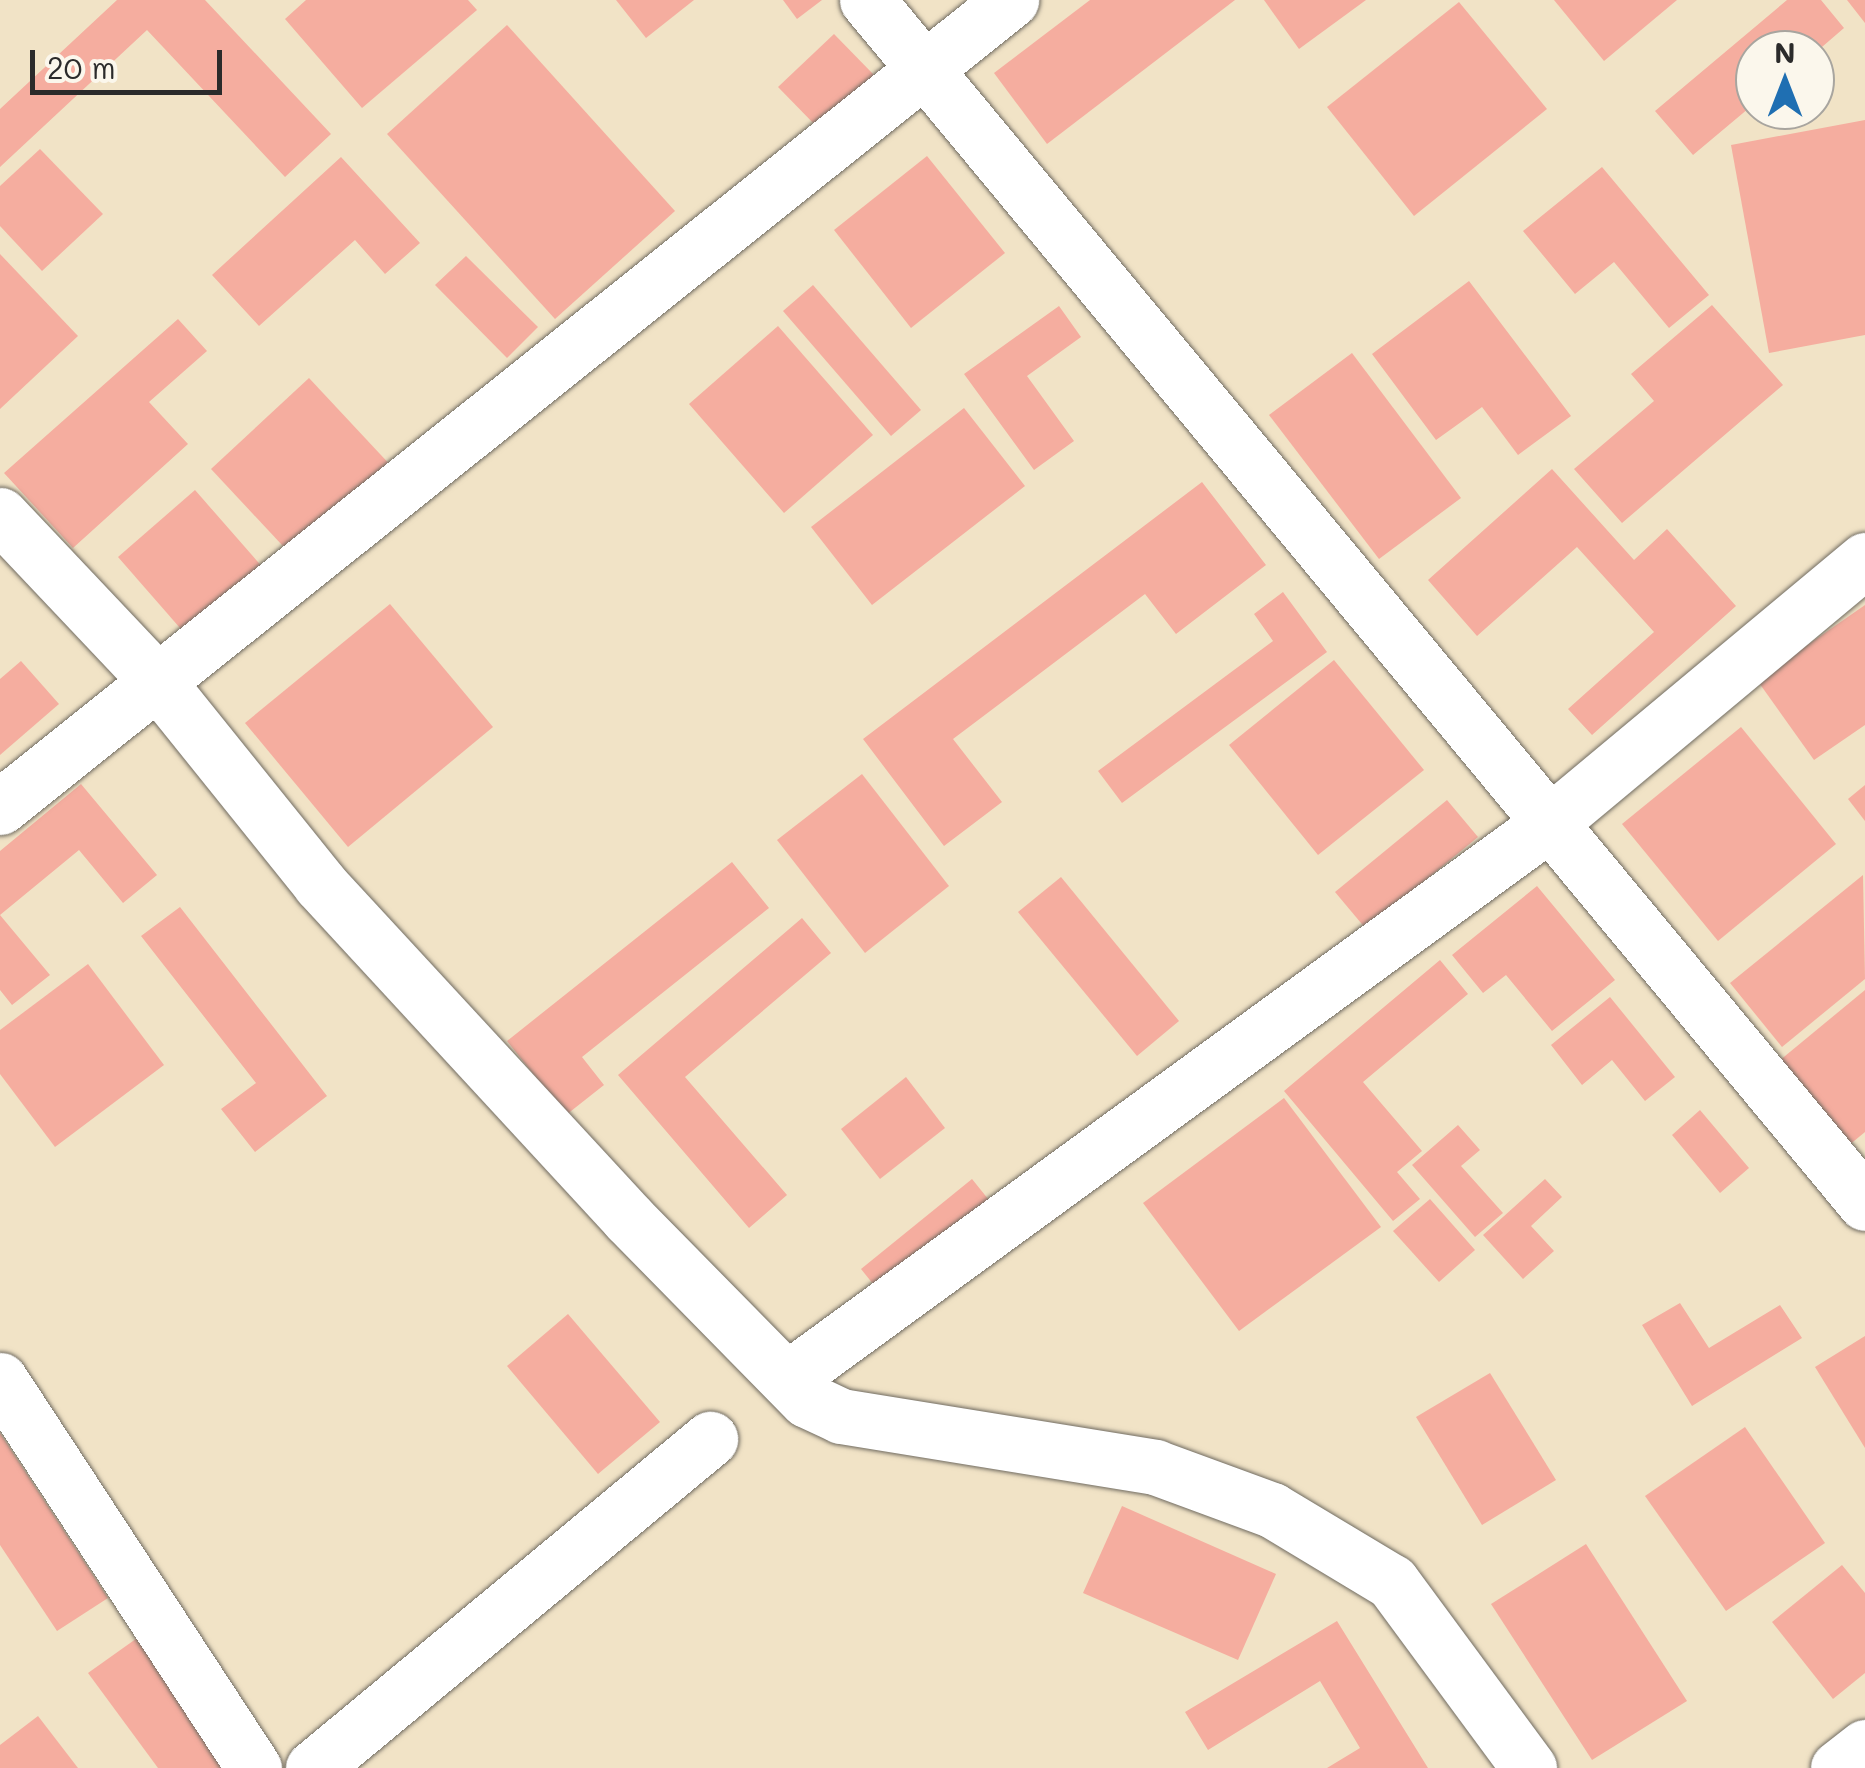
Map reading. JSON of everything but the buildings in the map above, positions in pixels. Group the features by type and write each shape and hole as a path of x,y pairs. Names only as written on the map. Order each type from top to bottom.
{"street":[{"path":"867,0 1547,826 1865,1203"},
{"path":"0,807 921,68 1011,0"},
{"path":"0,516 156,682 320,884 628,1218 807,1400 841,1416 1154,1467 1272,1510 1392,1582 1530,1768"},
{"path":"787,1380 1547,826 1865,560"},
{"path":"0,1380 254,1768"},
{"path":"314,1768 710,1439"},
{"path":"1838,1768 1865,1747"}]}
